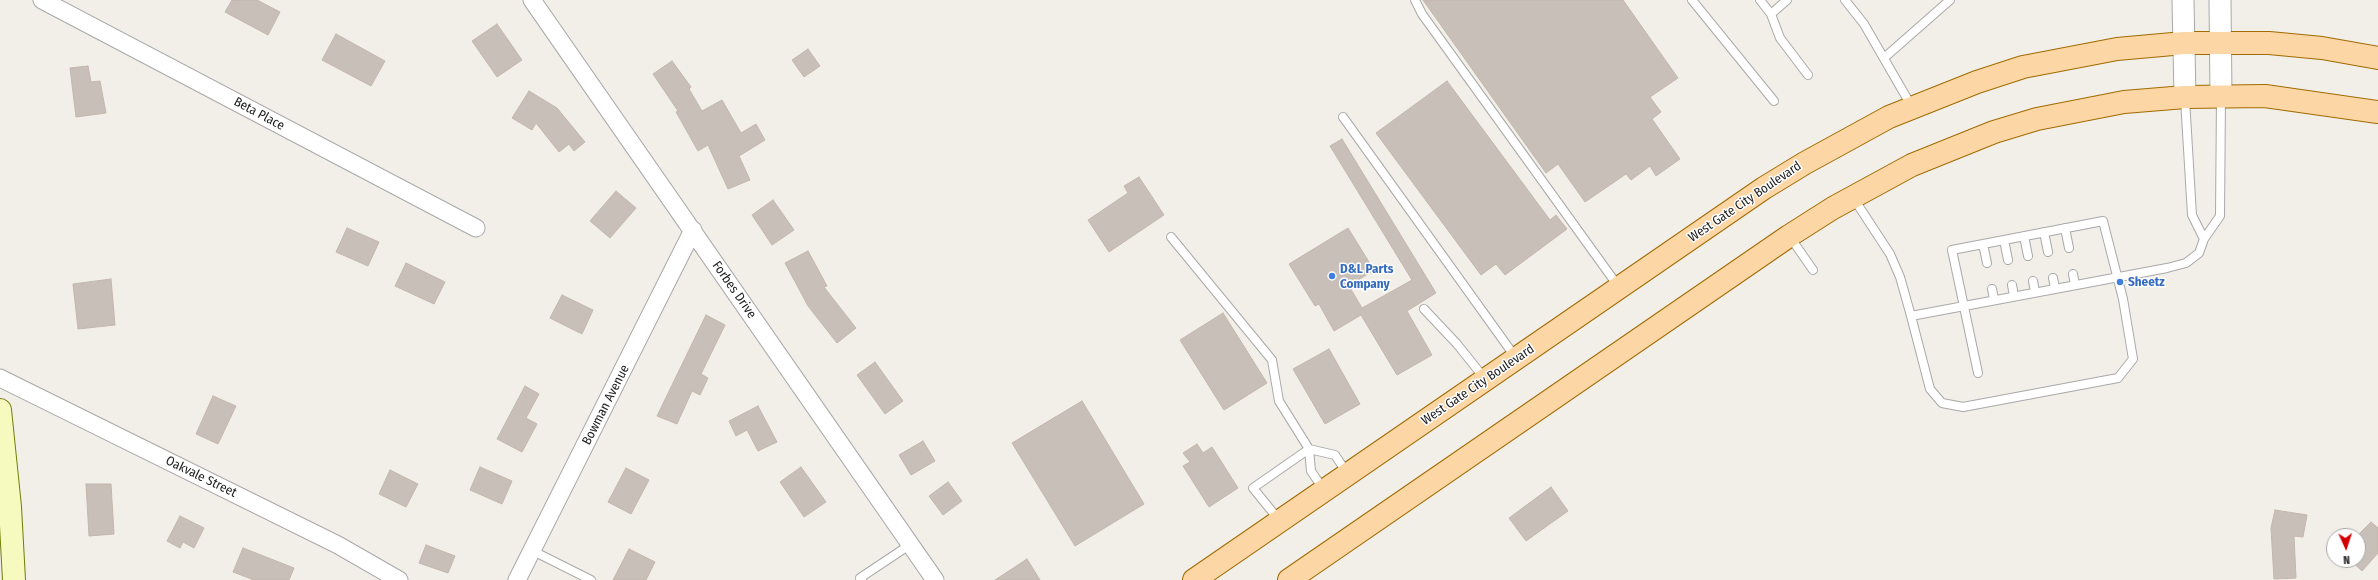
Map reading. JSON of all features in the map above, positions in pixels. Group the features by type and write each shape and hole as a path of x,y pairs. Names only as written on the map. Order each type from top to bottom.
{"main road":[{"name":"West Gate City Boulevard","path":"1194,580 1516,358 1805,162 1889,116 1976,82 2036,64 2116,49 2184,43 2221,42 2276,44 2378,58"},
{"path":"1297,577 1790,236 1853,197 1912,165 1994,132 2081,109 2124,102 2185,97 2265,96 2378,112"},
{"path":"0,410 10,507 14,580"}],"street":[{"name":"Beta Place","path":"42,0 476,228"},
{"name":"Forbes Drive","path":"532,0 935,580"},
{"path":"2183,0 2185,97"},
{"path":"2220,0 2221,96"},
{"name":"Bowman Avenue","path":"517,580 693,230"},
{"name":"Oakvale Street","path":"0,378 338,545 399,580"}],"lane":[{"path":"1415,0 1422,14 1620,288"},
{"path":"1692,0 1774,101"},
{"path":"1760,0 1771,14 1780,38 1808,75"},
{"path":"1771,14 1787,0"},
{"path":"1845,0 1864,24 1912,107"},
{"path":"1884,58 1950,0"},
{"path":"1911,316 1994,299 2168,268 2186,262 2200,253 2204,239 2220,216 2221,96"},
{"path":"2185,97 2192,215 2204,239"},
{"path":"1343,117 1516,358"},
{"path":"1853,197 1890,254 1900,278 1930,389 1942,403 1963,407 2118,378 2133,359 2123,299 2116,277 2103,221 1952,250 1978,373"},
{"path":"2065,228 2069,248"},
{"path":"2044,232 2048,252"},
{"path":"1790,236 1813,270"},
{"path":"2024,236 2028,256"},
{"path":"1171,237 1272,360 1279,401 1309,449 1311,471 1324,490"},
{"path":"2004,240 2008,260"},
{"path":"1983,244 1987,263"},
{"path":"2073,274 2075,285"},
{"path":"2053,278 2055,288"},
{"path":"2033,281 2035,292"},
{"path":"2012,285 2014,296"},
{"path":"1992,288 1994,299"},
{"path":"1424,310 1457,344 1485,380"},
{"path":"1280,521 1253,488 1309,449 1335,455 1348,474"},
{"path":"862,580 860,578 911,544"},
{"path":"533,550 591,580"}],"building":[{"path":"232,0 257,0 280,12 268,35 225,12"},
{"path":"1423,0 1623,0 1678,78 1650,97 1661,112 1652,119 1680,159 1656,176 1650,166 1631,180 1626,174 1585,202 1558,164 1546,173"},
{"path":"497,24 522,60 497,77 472,41"},
{"path":"336,34 385,61 371,86 322,60"},
{"path":"808,49 820,66 804,77 792,60"},
{"path":"672,61 691,87 689,89 702,111 722,100 741,133 756,124 765,140 739,156 750,180 728,189 708,145 698,151 676,112 678,111 653,74"},
{"path":"88,66 91,82 100,81 106,113 76,117 70,68"},
{"path":"1447,81 1550,220 1556,215 1567,229 1505,275 1496,264 1481,275 1376,133"},
{"path":"529,91 557,108 585,142 574,151 569,144 559,152 536,123 532,130 512,118"},
{"path":"1342,139 1436,293 1407,311 1432,355 1397,375 1361,315 1334,331 1319,304 1315,306 1289,264 1348,228 1374,270 1349,286 1362,308 1412,280 1330,146"},
{"path":"1139,177 1164,215 1109,252 1088,220 1128,193 1124,186"},
{"path":"616,191 636,208 610,238 590,221"},
{"path":"773,200 794,230 772,245 752,215"},
{"path":"347,228 379,242 368,266 336,252"},
{"path":"808,251 827,286 824,287 856,328 837,343 808,306 785,263"},
{"path":"406,263 445,282 434,304 395,286"},
{"path":"111,279 115,325 78,329 73,284"},
{"path":"562,295 593,310 582,334 550,318"},
{"path":"1223,313 1267,383 1224,410 1180,340"},
{"path":"706,315 725,325 701,374 708,378 700,395 692,391 677,424 657,416"},
{"path":"1329,349 1360,404 1325,424 1293,369"},
{"path":"875,362 903,401 885,414 857,375"},
{"path":"525,386 539,394 526,418 537,424 522,452 497,439"},
{"path":"213,396 236,406 218,444 196,434"},
{"path":"1082,401 1144,504 1075,546 1012,443"},
{"path":"758,406 777,442 758,451 747,430 736,436 729,421"},
{"path":"923,441 935,461 911,475 899,455"},
{"path":"1197,444 1203,453 1212,447 1238,488 1209,507 1183,466 1190,462 1183,453"},
{"path":"480,467 512,481 502,504 470,490"},
{"path":"801,467 826,502 804,517 780,482"},
{"path":"626,468 649,480 631,514 608,502"},
{"path":"390,470 418,484 406,507 379,494"},
{"path":"948,482 962,501 943,515 929,496"},
{"path":"86,484 111,484 114,534 89,536"},
{"path":"1551,487 1568,511 1526,541 1509,518"},
{"path":"2275,510 2307,515 2303,537 2294,536 2296,578 2274,579 2271,528"},
{"path":"180,516 204,528 194,548 183,542 180,548 167,541"},
{"path":"2371,522 2378,528 2378,553 2366,566 2366,528"},
{"path":"426,545 455,556 448,573 419,563"},
{"path":"243,548 294,568 289,580 254,580 233,572"},
{"path":"629,549 655,562 646,580 613,580"},
{"path":"1027,559 1040,580 995,580"}],"place":[{"name":"D&L Parts Company","path":"1332,276"},
{"name":"Sheetz","path":"2120,282"}]}
